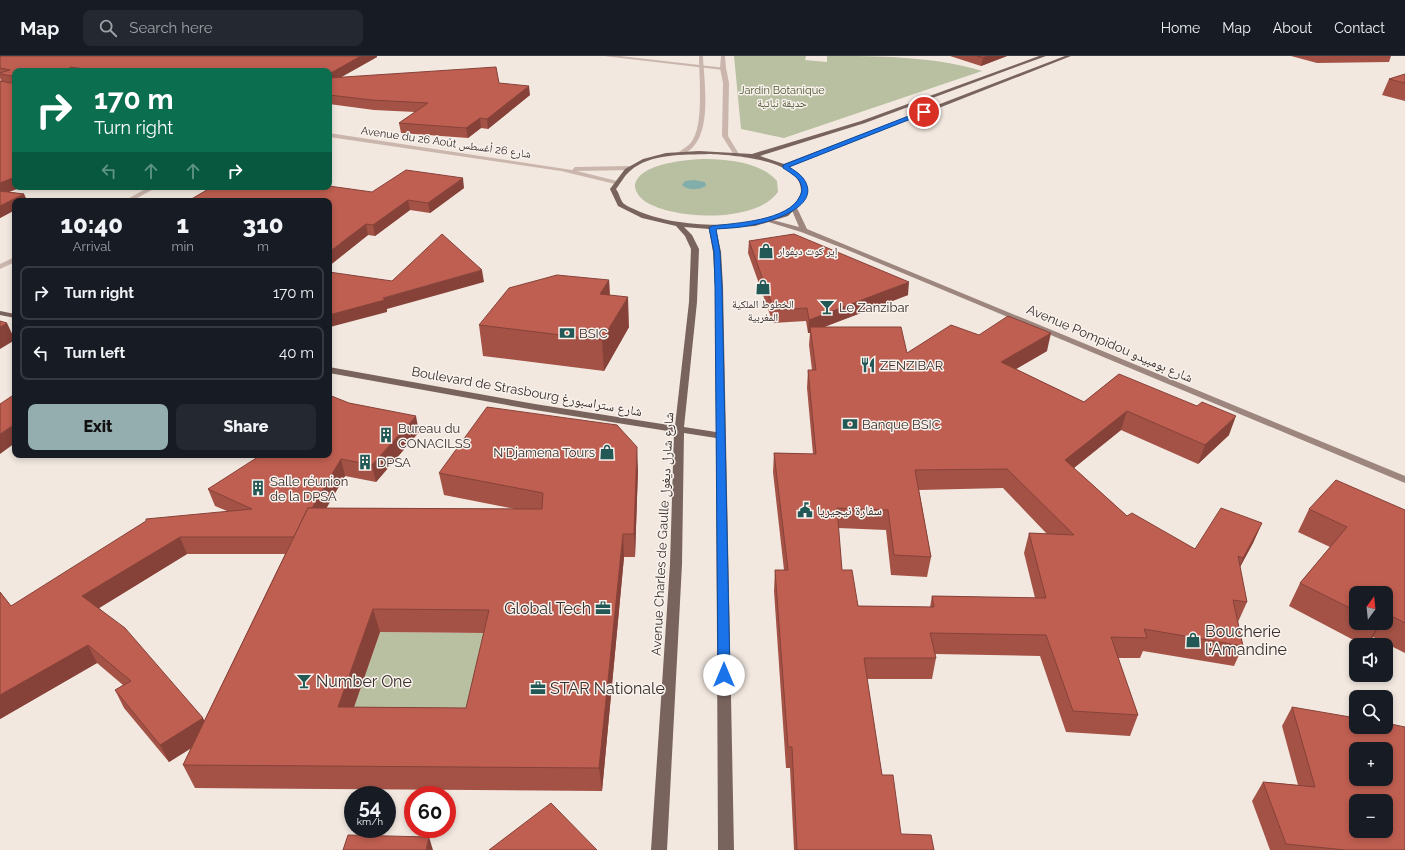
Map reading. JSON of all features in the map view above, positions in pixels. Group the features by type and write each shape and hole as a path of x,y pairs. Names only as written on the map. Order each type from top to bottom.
{"main road":[{"path":"752,156 794,145 873,118 1044,56"},
{"path":"785,166 1069,56"},
{"path":"709,152 752,156 785,166 801,179 805,187 805,194 802,200 794,208 783,214 744,225 712,228 679,226 654,221 626,209 613,194 615,182 618,177 629,168 645,161 681,153 709,152"},
{"path":"794,208 804,230"},
{"name":"Avenue Pompidou شارع بومبيدو","path":"765,220 804,230 1405,480"},
{"name":"Avenue Charles de Gaulle شارع شارل ديغول","path":"659,850 676,564 679,430 693,295 695,249 688,235 679,226"},
{"path":"712,228 717,252 719,287 726,850"},
{"path":"0,313 12,315"},
{"name":"Boulevard de Strasbourg شارع ستراسبورغ","path":"332,371 535,407 721,436"}],"street":[{"path":"606,56 723,68"},
{"path":"681,153 692,146 697,138 701,122 701,56"},
{"path":"723,56 723,68 726,83 724,136 736,154"},
{"name":"Avenue du 26 Août شارع 26 أغسطس","path":"332,136 561,169 615,182"},
{"name":"Avenue du 26 Août شارع 26 أغسطس","path":"561,169 629,168"},
{"path":"133,198 148,190"},
{"path":"0,267 12,261"}],"green space":[{"name":"Jardin Botanique حديقة نباتية","path":"734,56 806,56 805,60 827,62 827,56 905,58 944,62 982,71 784,138 741,129"},
{"path":"707,159 735,161 754,166 770,175 777,181 778,192 767,202 753,209 735,214 695,215 659,208 644,201 636,191 635,187 637,179 644,172 665,164"},
{"path":"380,632 493,633 471,731 346,730"}],"water":[{"path":"694,180 705,182 706,186 694,189 684,187 682,185 685,181"}],"building":[{"path":"0,56 361,56 332,72 332,68 70,67 12,68 12,76 0,74 10,70 0,68"},
{"path":"496,67 499,83 529,86 487,119 480,118 466,128 399,123 428,103 372,100 332,95 332,78"},
{"path":"1405,74 1405,83 1389,79"},
{"path":"0,81 11,83 12,178 0,183"},
{"path":"406,170 463,178 428,203 408,200 373,225 366,224 332,250 332,198 193,198 207,190 332,190 332,186 372,192"},
{"path":"0,191 24,194 16,198 12,198 12,200 0,206"},
{"path":"442,234 482,270 383,298 385,300 332,314 332,272 392,281"},
{"path":"794,234 909,282 809,320 807,308 774,310 749,241"},
{"path":"557,275 609,280 600,294 628,297 602,340 479,325 509,288"},
{"path":"1008,316 1051,333 1001,362 1084,402 1119,374 1197,406 1202,402 1236,416 1205,445 1127,411 1065,460 1127,516 1132,513 1195,549 1221,508 1262,523 1243,558 1238,556 1247,602 1233,600 1243,646 1144,629 1147,638 1111,637 1138,715 1073,711 1046,635 930,633 936,658 864,658 882,775 893,775 901,834 931,835 934,850 797,850 792,747 788,747 775,570 788,570 774,453 816,454 808,370 816,370 810,327 901,327 907,353 951,325 979,335","holes":["1007,469 1074,535 1029,533 1046,598 932,596 934,607 858,606 852,570 842,570 837,508 888,510 894,555 931,557 915,470"]},
{"path":"0,321 7,323 0,327"},
{"path":"12,396 12,426 0,434 0,404"},
{"path":"332,396 349,403 416,416 372,465 341,459 312,508 308,508 294,537 180,537 82,596 125,628 203,718 160,745 115,690 131,681 88,645 0,695 0,592 11,606 146,521 146,519 252,509 208,489 256,458 332,458"},
{"path":"487,407 617,425 637,447 634,534 623,534 599,768 183,765 308,508 542,509 543,493 439,473","holes":["373,609 489,610 466,708 338,707"]},
{"path":"1336,480 1405,510 1405,623 1393,617 1393,586 1349,586 1349,608 1300,583 1347,527 1309,509"},
{"path":"1292,707 1349,717 1349,734 1393,734 1393,724 1405,727 1405,850 1346,850 1286,844 1263,782 1315,787"},
{"path":"551,803 597,850 489,850"},
{"path":"396,836 404,836 404,838 429,838 426,850 343,850 347,838 396,838"}],"place":[{"name":"إير كوت ديفوار","path":"766,251"},
{"name":"الخطوط الملكية المغربية","path":"763,287"},
{"name":"Le Zanzibar","path":"827,307"},
{"name":"BSIC","path":"567,333"},
{"name":"ZENZIBAR","path":"868,365"},
{"name":"Banque BSIC","path":"850,424"},
{"name":"Bureau du CONACILSS","path":"386,435"},
{"name":"N'Djamena Tours","path":"607,452"},
{"name":"DPSA","path":"365,462"},
{"name":"Salle réunion de la DPSA","path":"258,488"},
{"name":"سفارة نيجيريا","path":"805,510"},
{"name":"Global Tech","path":"603,608"},
{"name":"Boucherie l'Amandine","path":"1193,640"},
{"name":"Number One","path":"304,681"},
{"name":"STAR Nationale","path":"538,688"}],"route":[{"path":"724,675 719,287 715,235 712,228 752,224 769,220 794,208 802,200 805,194 805,187 801,179 785,166 924,112"}]}
